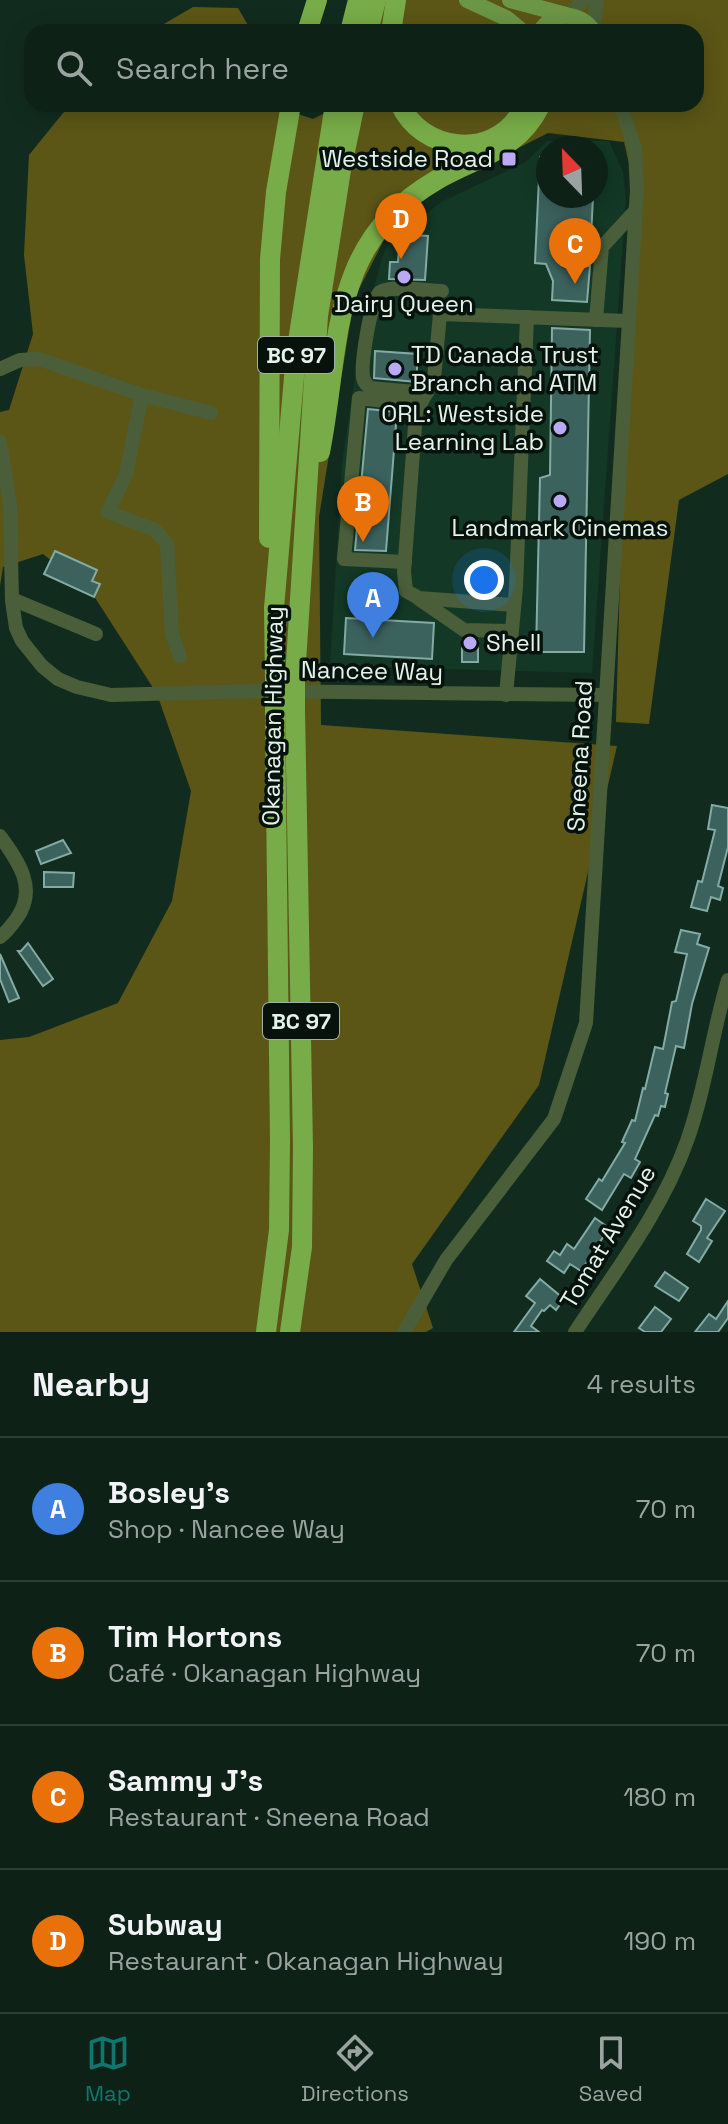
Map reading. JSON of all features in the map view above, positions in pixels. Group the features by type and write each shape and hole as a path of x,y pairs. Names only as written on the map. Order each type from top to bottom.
{"highway":[{"path":"352,24 358,0"},
{"path":"370,24 376,0"},
{"path":"392,24 396,0"},
{"path":"274,608 268,520 270,259 276,192 290,112"},
{"name":"Okanagan Highway","path":"285,678 274,608 296,354 334,112"},
{"name":"Okanagan Highway","path":"266,1332 279,1230 285,678 306,506 318,316 353,112"},
{"path":"405,112 414,126 426,136 447,144 467,145 505,131 521,112"},
{"path":"306,506 320,449 344,297 359,258 374,236 422,189 503,149 518,137 535,112"},
{"name":"Okanagan Highway","path":"285,710 303,1147 302,1247 290,1332"}],"main road":[{"path":"467,0 513,24"},
{"path":"510,0 569,15 587,24"},
{"path":"546,24 549,20 569,15"}],"street":[{"path":"569,15 584,0"},
{"path":"594,24 597,0"},
{"name":"Sneena Road","path":"614,112 629,131"},
{"name":"Sneena Road","path":"404,1332 446,1260 554,1119 586,1023 638,168 623,112"},
{"path":"596,320 602,247 636,210"},
{"path":"423,399 370,388 363,378 368,333 376,298 382,291 442,291"},
{"path":"511,631 464,630 406,591 405,562 416,412 434,379 440,314 628,321"},
{"path":"506,695 527,317"},
{"path":"0,369 20,360 39,359 142,395 211,413"},
{"path":"142,395 126,474 108,512 155,530 167,544 172,634 180,657"},
{"path":"405,562 344,559 359,398 423,399"},
{"name":"Nancee Way","path":"0,442 10,509 12,599 16,628 30,652 58,679 111,695 257,691 606,695"},
{"path":"419,598 513,605"},
{"path":"12,599 96,634"},
{"path":"0,836 16,858 28,895 22,910 0,937"},
{"name":"Tomat Avenue","path":"575,1332 660,1204 686,1143 704,1088 713,1033 728,980"}],"shaded area":[{"path":"373,0 728,0 728,474 679,500 649,724 616,722 631,172 624,142 608,140 608,136 548,133 536,136 536,139 432,192 386,236 354,299 319,517 321,725 617,746 539,1085 412,1264 433,1328 426,1332 0,1332 0,1040 29,1037 118,1003 172,901 191,791 157,694 92,593 43,554 3,567 0,586 0,412 9,410 33,334 24,255 29,155 65,112 297,112 313,119 327,112 704,112 704,24 363,24"},
{"path":"193,7 238,8 247,24 164,24"},
{"path":"608,141 623,172 626,199 592,673 330,666 342,463 361,336 387,246 441,202 526,162 536,152 536,208 608,208"}],"building":[{"path":"538,208 592,208 591,238 572,238 570,265 590,266 587,302 552,300 553,281 546,264 535,263"},
{"path":"400,234 428,236 425,280 389,279 390,262 398,262"},
{"path":"552,328 590,330 584,652 536,652 540,478 550,475"},
{"name":"TD Canada Trust Branch and ATM","path":"375,351 418,354 416,382 374,378"},
{"path":"368,409 397,412 386,551 355,550"},
{"path":"55,551 97,570 92,581 100,584 94,597 44,574"},
{"path":"346,618 434,623 432,659 344,654"},
{"path":"462,640 478,640 478,662 462,662"},
{"path":"712,805 728,808 728,847 718,886 723,888 720,900 711,897 707,911 691,907 698,881 702,882 715,830 708,829"},
{"path":"63,840 71,853 41,864 36,851"},
{"path":"44,872 74,873 73,887 44,887"},
{"path":"681,930 700,934 697,944 709,948 692,1004 684,1048 676,1046 665,1093 668,1094 665,1107 661,1106 658,1116 655,1115 635,1159 640,1162 631,1178 624,1174 602,1210 586,1199 599,1179 602,1181 625,1143 622,1142 632,1120 635,1121 655,1047 663,1049 672,1002 676,1001 687,954 675,952"},
{"path":"28,943 53,979 43,986 18,951"},
{"path":"0,954 19,998 9,1002 0,979"},
{"path":"706,1199 725,1211 707,1238 712,1241 699,1262 687,1254 701,1230 701,1226 693,1221"},
{"path":"595,1218 609,1228 581,1271 570,1264 564,1273 547,1261 554,1251 560,1255 567,1244 574,1249"},
{"path":"665,1272 688,1288 679,1301 655,1286"},
{"path":"540,1279 564,1299 556,1310 550,1305 542,1310 531,1326 539,1332 514,1332 535,1303 526,1296"},
{"path":"728,1301 728,1318 718,1332 695,1332 709,1314 716,1319"},
{"path":"655,1307 671,1319 661,1332 645,1332 639,1328"}],"place":[{"name":"Westside Road","path":"509,159"},
{"name":"Subway","path":"401,259"},
{"name":"Dairy Queen","path":"404,277"},
{"name":"Sammy J’s","path":"575,284"},
{"name":"TD Canada Trust Branch and ATM","path":"395,369"},
{"name":"ORL: Westside Learning Lab","path":"560,428"},
{"name":"Landmark Cinemas","path":"560,501"},
{"name":"Tim Hortons","path":"363,542"},
{"name":"Bosley's","path":"373,638"},
{"name":"Shell","path":"470,643"}]}
